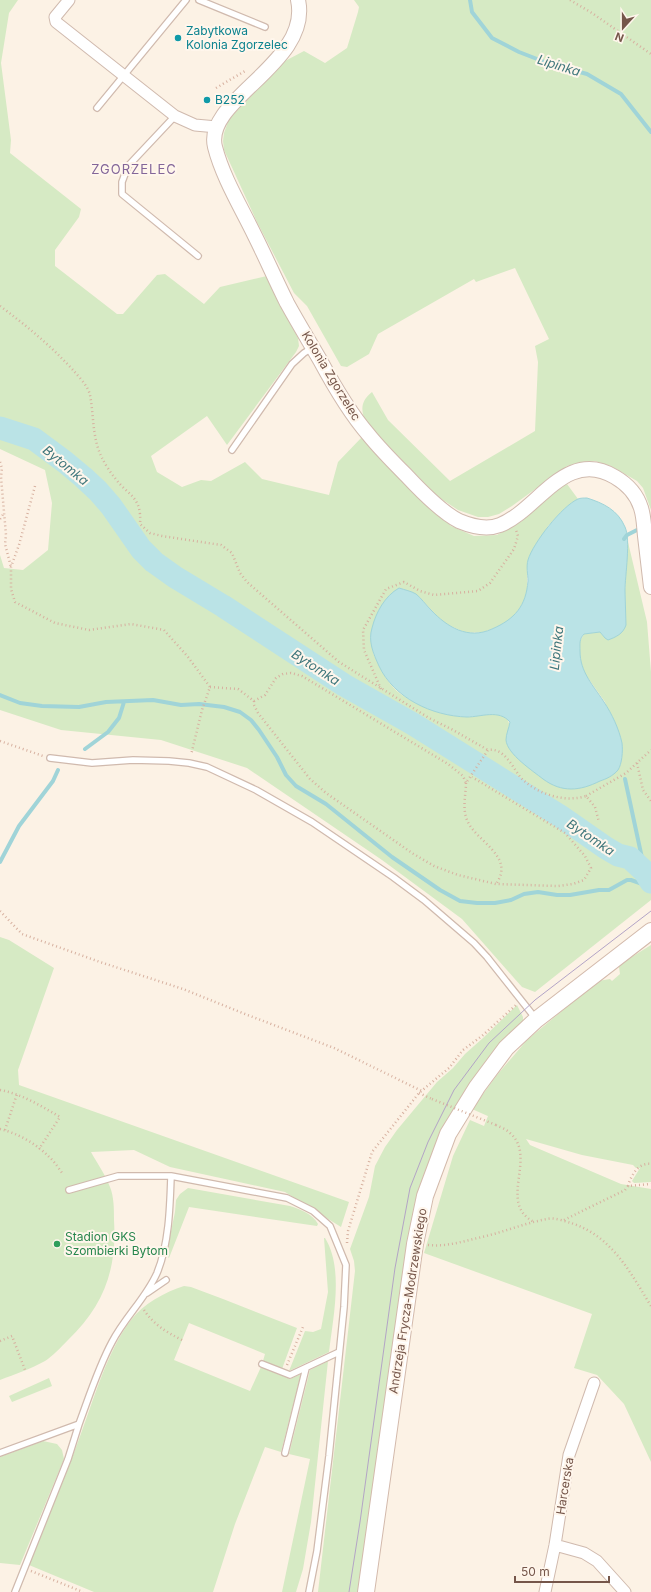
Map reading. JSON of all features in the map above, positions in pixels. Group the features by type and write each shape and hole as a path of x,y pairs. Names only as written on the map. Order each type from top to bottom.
{"main road":[{"name":"Andrzeja Frycza-Modrzewskiego","path":"366,1592 415,1244 425,1196 448,1134 476,1087 506,1048 536,1020 651,931"}],"street":[{"path":"69,0 55,18 56,22 175,116 195,125 217,127"},
{"name":"Kolonia Zgorzelec","path":"298,0 300,19 292,42 224,113 217,127 214,143 228,180 287,303 342,400 367,434 426,496 456,520 471,526 498,526 513,518 554,482 568,474 585,469 595,469 622,480 637,498 644,518 651,587"},
{"name":"Harcerska","path":"545,1592 556,1545 569,1455 594,1383"},
{"path":"556,1545 584,1553 597,1561 625,1592"}],"lane":[{"path":"97,108 186,0"},
{"path":"200,0 265,27"},
{"path":"175,116 128,166 122,182 122,194 198,256"},
{"path":"232,450 292,364 304,353 313,348"},
{"path":"50,758 92,763 133,760 189,763 207,767 256,790 312,822 424,900 487,957 522,1000 536,1020"},
{"path":"68,1190 118,1176 171,1176 287,1198 313,1211 330,1226 346,1265 344,1307 329,1456 309,1592"},
{"path":"147,1293 157,1272 162,1256 169,1212 171,1176"},
{"path":"14,1592 68,1459 79,1424 112,1343 127,1317 139,1302 147,1293 166,1280"},
{"path":"262,1364 290,1374 339,1352"},
{"path":"285,1453 306,1368"},
{"path":"0,1454 79,1424"}],"path":[{"path":"570,0 592,12 651,54"},
{"path":"216,88 248,70"},
{"path":"0,306 26,325 52,348 81,378 90,394 96,444 102,458 115,479 135,499 140,515 140,524 150,533 221,545 232,553 240,573 247,582 340,662 429,718 488,750 501,754 510,760 518,774 527,783 543,793 577,799 586,796 626,773 651,750"},
{"path":"0,462 2,468 1,477 6,535 5,544 11,567 11,589 15,602 55,624 89,630 131,624 164,630 188,657 210,688"},
{"path":"11,567 19,545 35,486"},
{"path":"0,519 4,513"},
{"path":"381,689 364,650 363,630 386,589 404,582 420,591 434,595 478,591 490,583 514,549 518,536 513,518"},
{"path":"254,701 265,695 276,678 291,672 302,676 448,764 463,776 466,783 466,819 471,828 495,852 499,860 501,870 500,878 496,884"},
{"path":"210,688 238,689 254,701 254,705 258,713 310,779 344,807 434,866 458,875 496,884 558,886 573,884 584,880 591,868 585,856 564,833 472,776"},
{"path":"189,763 202,710 210,688"},
{"path":"0,741 50,758"},
{"path":"466,783 488,750"},
{"path":"637,763 643,790 651,800"},
{"path":"586,796 595,807 599,822"},
{"path":"0,911 22,934 100,962 184,989 334,1048 432,1099 496,1125 509,1132 518,1145 520,1157 517,1189 518,1204 525,1216 535,1222"},
{"path":"346,1265 348,1231 372,1152 421,1092 449,1068 463,1050 482,1036 522,1000"},
{"path":"0,1090 17,1094 60,1117 39,1149"},
{"path":"5,1130 17,1094"},
{"path":"0,1129 27,1140 50,1157 63,1174"},
{"path":"563,1220 625,1190 632,1175 640,1165 645,1163 651,1164"},
{"path":"628,1186 651,1184"},
{"path":"415,1244 442,1246 489,1235 548,1218 563,1220 579,1225 604,1240 624,1262 651,1306"},
{"path":"139,1302 148,1316 163,1330 182,1340"},
{"path":"284,1373 302,1327"},
{"path":"0,1340 12,1336 25,1370"},
{"path":"24,1568 83,1592"}],"green space":[{"path":"0,0 18,0 9,13 1,63 11,140 10,153 81,209 79,217 55,250 55,266 117,314 123,314 157,275 165,274 204,304 220,287 267,276 298,338 299,346 296,352 227,445 207,416 151,456 157,472 182,487 201,480 211,481 245,462 262,479 329,495 338,462 362,437 412,490 451,526 474,536 497,535 522,521 559,488 567,484 578,499 559,514 548,526 527,569 527,594 522,605 513,617 502,625 484,632 466,633 444,623 417,595 373,653 382,671 393,687 408,699 418,704 449,715 468,717 493,714 503,716 507,719 509,724 511,751 533,770 558,787 618,770 622,756 605,702 583,671 580,661 580,641 584,634 600,632 605,638 626,625 625,591 627,538 647,622 651,672 651,900 535,992 522,987 462,919 382,860 247,768 161,740 61,730 0,710 0,555 4,568 23,570 48,550 52,503 45,470 0,449"},
{"path":"354,0 651,0 651,510 643,488 637,481 611,466 595,461 581,462 567,466 499,514 488,517 478,517 458,510 437,496 366,423 362,409 368,395 372,392 388,420 450,481 535,431 538,362 535,346 549,339 515,268 476,282 474,279 378,334 369,354 347,367 341,366 307,306 294,293 257,222 224,150 224,133 229,119 285,61 304,51 325,63 347,48 359,7"},
{"name":"Stadion GKS Szombierki Bytom","path":"0,937 9,940 54,968 18,1070 19,1085 349,1202 341,1227 285,1192 170,1167 134,1150 91,1152 108,1182 114,1203 113,1255 106,1286 91,1314 54,1354 40,1364 0,1380"},
{"path":"651,945 651,1182 634,1183 632,1181 640,1168 636,1168 633,1165 582,1155 526,1139 530,1145 621,1184 651,1189 651,1462 624,1404 597,1375 574,1368 592,1314 424,1253 453,1156 470,1120 484,1126 488,1116 472,1109 497,1075 527,1040 598,981 610,979 612,981 620,974 619,967 622,963"},
{"path":"517,1005 523,1017 523,1021 465,1093 399,1307 358,1592 318,1592 355,1271 354,1261 350,1249 369,1197 375,1166 385,1147 397,1130 437,1082"},
{"path":"188,1188 290,1206 302,1210 310,1215 318,1224 317,1226 189,1207 169,1258 166,1255 176,1200 180,1194"},
{"path":"324,1238 331,1250 336,1278 335,1309 329,1352 289,1371 305,1331 313,1332 321,1329 328,1292"},
{"path":"184,1286 191,1287 297,1328 282,1369 263,1361 265,1354 189,1323 174,1360 250,1391 261,1367 290,1379 301,1374 281,1452 265,1447 235,1524 213,1592 94,1592 29,1565 73,1455 101,1377 122,1332 136,1314 148,1304 162,1295"},
{"path":"328,1361 311,1522 303,1569 296,1592 282,1592 310,1459 289,1454 310,1370"},
{"path":"49,1378 52,1386 12,1402 9,1396"},
{"path":"43,1441 57,1444 62,1450 64,1459 20,1565 0,1563 0,1457"}],"water":[{"path":"587,498 599,502 618,516 625,527 628,540 625,591 625,628 619,635 608,640 600,632 584,634 581,638 580,644 582,665 588,678 615,722 622,743 622,753 618,770 612,776 585,787 571,789 557,787 550,784 527,767 511,751 506,740 510,722 506,718 495,715 467,717 454,716 428,709 404,696 394,687 379,666 373,652 371,633 379,610 385,600 399,588 416,594 444,622 458,630 475,633 483,632 507,621 518,611 525,598 528,581 527,563 536,544 556,517 564,509 578,499"}],"waterway":[{"name":"Lipinka","path":"470,0 472,12 492,38 519,52 550,64 587,74 621,94 651,132"},
{"name":"Bytomka","path":"0,428 34,439 83,477 111,506 141,549 154,562 175,577 223,606 344,685 413,724 560,816 606,848 618,855 630,858 645,872 651,882"},
{"name":"Lipinka","path":"624,539 627,535 637,530"},
{"path":"0,695 20,703 42,706 79,707 106,702 153,700 181,705 199,704 224,707 240,712 251,720 259,730 277,757 286,775 296,786 326,804 392,857 440,890 460,901 495,903 511,900 524,894 538,892 557,895 570,895 599,890 609,890 627,880 651,887"},
{"path":"85,749 108,732 119,718 124,702"},
{"path":"0,862 19,826 53,781 58,770"},
{"name":"Lipinka","path":"625,779 645,872"}],"tram line":[{"path":"349,1592 395,1268 410,1188 428,1142 454,1090 489,1043 535,1000 651,911"}],"place":[{"name":"Zabytkowa Kolonia Zgorzelec","path":"178,38"},
{"name":"B252","path":"207,100"},
{"name":"Stadion GKS Szombierki Bytom","path":"57,1244"}],"district":[{"name":"ZGORZELEC","path":"134,169"}]}
